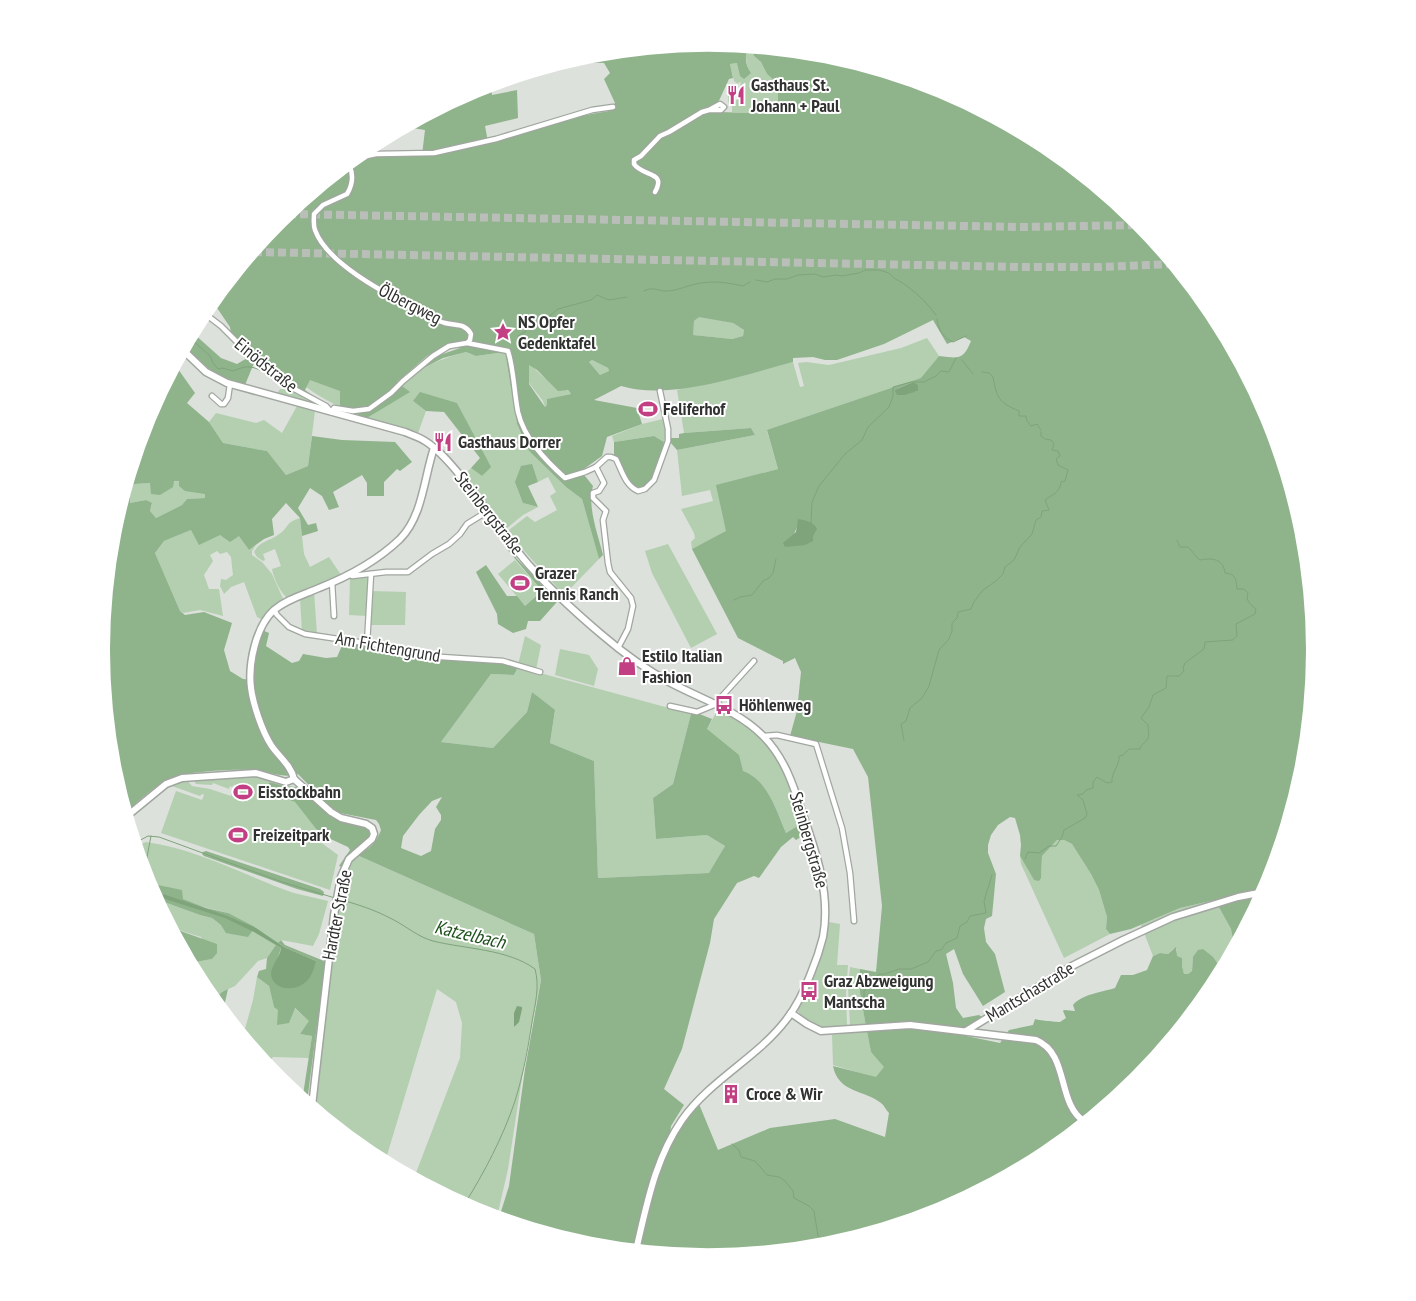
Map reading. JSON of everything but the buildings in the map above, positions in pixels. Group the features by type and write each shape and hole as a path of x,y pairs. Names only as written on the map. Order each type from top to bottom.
{"main road":[{"name":"Steinbergstraße","path":"188,354 212,376 230,384 422,439 452,466 508,539 565,602 636,662 660,677 737,716 764,736 778,753 793,783 815,851 824,898 824,926 820,951 805,988 791,1013 772,1036 712,1088 683,1119 660,1160 653,1179 637,1244"},
{"path":"132,812 166,784 182,778 256,773 286,782 294,779 286,762 269,743 257,712 251,689 252,659 261,626 274,610 287,601 350,574 394,544 405,533 420,500 434,448"},
{"name":"Hardter Straße","path":"294,779 331,812 341,818 366,824 372,828 374,834 372,839 350,857 345,865 338,893 313,1099"},
{"name":"Mantschastraße","path":"791,1013 821,1031 910,1025 966,1032 1070,967 1123,940 1173,917 1253,894"},
{"path":"966,1032 1027,1038 1044,1044 1054,1057 1074,1110 1080,1118"}],"street":[{"path":"372,156 390,153 429,154 496,139 592,110 613,107"},
{"path":"655,192 659,185 659,180 656,176 636,168 634,160 641,156 660,136 702,112 709,110"},
{"name":"Ölbergweg","path":"331,412 334,408 353,411 369,409 385,398 402,381 433,356 449,346 467,343 472,337 467,328 462,325 444,323 433,319 364,281 326,249 315,230 314,214 323,205 347,194 352,180 352,170"},
{"name":"Einödstraße","path":"211,318 287,385 326,406 331,412"},
{"path":"467,343 508,350 518,412 522,424 535,446 553,468 565,478 586,472 611,456 616,459 631,488 638,491 645,489 654,480 668,441 668,428 660,391"},
{"path":"212,396 221,404 224,404 228,398 230,384"},
{"path":"596,467 604,483 602,488 593,493 593,498 606,511 604,520 610,572 631,598 633,606 628,629 618,648"},
{"path":"350,574 352,576 386,572 408,572 449,544 467,524 488,511"},
{"path":"367,644 371,574"},
{"path":"332,582 334,616"},
{"name":"Am Fichtengrund","path":"274,610 289,627 297,632 386,646 410,655 424,657 503,661 540,672"},
{"path":"670,706 697,712 714,705 754,661"},
{"name":"Steinbergstraße","path":"764,736 777,734 816,744 842,828 850,873 854,921"}],"shaded area":[{"path":"708,52 746,54 746,61 751,73 744,79 740,76 737,63 730,64 733,78 729,79 717,105 720,112 778,114 780,108 778,105 778,84 767,74 761,62 754,55 825,64 900,84 937,98 1007,133 1040,153 1072,176 1131,228 1158,256 1182,286 1226,352 1244,386 1274,458 1295,534 1305,611 1305,690 1295,767 1274,843 1260,879 1232,937 1231,929 1215,900 1180,908 1131,929 1110,934 1106,929 1107,917 1099,890 1072,844 1064,840 1057,840 1042,856 1041,878 1039,881 1034,880 1020,856 1020,835 1015,818 1010,817 998,825 991,835 988,845 988,853 996,874 992,916 986,919 984,928 986,942 995,954 1005,992 983,1006 963,974 954,949 946,954 953,983 956,1008 963,1018 979,1015 982,1017 978,1022 959,1030 934,1025 897,1022 866,1026 860,993 860,969 876,972 882,906 868,777 853,749 790,736 797,711 801,672 795,658 783,664 783,661 738,638 692,549 726,531 716,485 778,469 767,430 921,378 939,356 959,357 965,352 971,341 964,337 947,344 933,320 884,344 837,360 813,357 793,358 793,362 730,379 684,388 641,390 621,386 594,400 637,408 642,424 607,437 602,456 581,471 593,486 592,512 603,555 599,559 582,499 566,487 529,451 517,424 505,352 476,356 466,352 443,358 416,372 437,356 460,348 450,343 427,356 397,382 410,392 367,418 359,416 353,408 340,407 340,391 310,380 305,390 324,403 288,384 242,345 231,333 230,327 218,309 234,286 258,256 285,228 344,176 371,157 422,155 425,130 417,129 444,114 492,93 492,95 517,90 518,118 485,126 488,142 574,117 609,111 615,103 604,79 610,73 604,63 599,63 669,54","holes":["699,317 733,323 744,330 743,336 732,339 693,335 694,321","592,360 608,368 609,371 600,375 589,362","529,365 537,370 558,391 568,390 571,394 547,399 545,407 529,384","913,382 918,391 913,392 897,389","797,527 803,544 789,546"]},
{"path":"745,54 754,55 761,62 767,74 778,84 778,105 780,108 778,115 732,112 732,105 728,102 728,94 736,101 737,99 740,100 742,95 736,92 742,87 741,83 739,82 738,84 734,81 730,64 737,63 748,69"},
{"path":"699,316 733,323 744,330 743,336 732,339 692,335 694,321"},
{"path":"198,338 221,358 237,364 249,357 254,363 245,385 216,375 190,352"},
{"path":"927,338 939,356 922,378 767,431 778,469 717,485 727,532 692,549 691,542 695,538 694,533 681,509 713,501 710,490 682,496 677,450 755,435 751,428 684,433 677,390 793,362 800,387 804,386 798,363 806,362 829,365 901,348"},
{"path":"466,352 476,356 505,352 517,424 529,451 566,487 582,499 599,559 564,595 508,533 509,530 527,516 535,522 557,510 550,496 556,492 548,477 538,482 531,464 523,503 538,507 523,515 506,529 465,474 471,468 482,476 490,467 457,403 413,401 426,411 418,433 367,418 409,392 401,385 416,373 448,357"},
{"path":"592,360 608,368 609,371 600,375 589,362"},
{"path":"529,364 545,378 563,387 571,394 548,399 547,406 545,407 543,401 529,383"},
{"path":"180,371 195,393 187,403 209,422 223,443 267,451 286,475 308,466 312,436 342,440 395,442 412,462 400,471 397,469 384,482 384,496 367,496 367,483 362,475 333,492 339,507 329,510 322,496 310,488 298,508 308,525 316,523 318,531 302,536 300,518 286,503 272,519 274,535 264,539 249,550 239,536 230,542 220,535 199,545 191,530 164,541 155,553 180,611 185,615 204,612 232,623 224,650 230,671 243,679 254,680 254,660 262,630 269,633 266,646 292,663 299,661 303,654 326,658 337,657 344,641 388,648 415,657 502,662 518,667 514,675 491,674 441,742 493,748 527,712 532,692 555,710 550,743 594,761 598,878 709,873 725,846 707,835 656,839 653,798 673,784 691,714 697,713 712,719 707,729 739,755 743,771 759,781 775,806 786,833 801,824 804,825 807,833 796,840 793,837 781,847 759,878 754,876 737,883 714,919 710,943 682,1049 664,1089 684,1105 671,1126 670,1134 651,1175 635,1243 591,1237 553,1228 501,1211 509,1186 525,1069 541,980 534,934 357,855 369,848 379,835 381,830 379,824 376,820 340,813 328,805 298,774 286,776 253,770 200,772 172,778 148,793 131,808 121,767 111,690 111,611 121,534 130,496 130,503 146,500 152,503 150,511 156,518 182,505 187,499 205,498 205,494 185,491 179,486 179,481 174,481 173,487 160,495 151,494 150,483 134,485 156,422","holes":["442,797 436,807 441,815 441,820 435,829 431,851 421,856 401,848 403,836 419,815 432,801"]},
{"path":"310,379 341,391 340,407 306,387"},
{"path":"913,382 918,385 918,391 897,395 895,391 897,389"},
{"path":"285,387 319,405 278,393 279,390"},
{"path":"420,392 457,403 491,467 482,476 471,468 480,458 444,412 426,411 413,401"},
{"path":"297,406 315,411 308,466 286,475 267,451 223,443 209,422 216,413 256,423 264,420 282,433"},
{"path":"663,419 666,434 664,442 654,436 614,442 612,436 642,424"},
{"path":"751,428 755,435 677,450 670,442 671,438 679,438 679,434 684,433"},
{"path":"654,436 664,442 656,472 649,484 635,487 625,476 621,463 614,455 614,442"},
{"path":"532,464 538,482 528,486 538,507 523,503 515,482 521,466"},
{"path":"179,481 206,494 205,498 187,499 182,505 156,518 150,511 152,504 146,500 130,503 130,496 135,484"},
{"path":"300,518 304,554 310,567 329,557 341,575 288,599 280,589 273,573 272,569 281,566 275,549 263,554 265,560 263,561 254,552 262,543 282,532 289,523"},
{"path":"798,519 809,522 816,527 813,541 805,545 785,547 783,543 796,532"},
{"path":"191,530 239,535 249,550 256,545 252,555 262,562 272,574 284,601 263,620 257,617 244,582 231,587 224,594 220,586 221,579 226,580 233,575 231,557 227,552 220,554 217,551 210,555 213,561 204,575 209,589 219,589 223,616 200,610 183,613 180,611 155,553 164,541"},
{"path":"668,544 717,634 691,648 652,573 645,551"},
{"path":"509,548 544,587 547,587 558,598 556,603 540,621 528,621 526,629 513,633 498,624 497,614 476,572 486,565 507,596 517,596 525,606 542,591 507,549"},
{"name":"Grazer Tennis Ranch","path":"515,560 542,591 525,606 498,574"},
{"path":"368,576 367,616 349,615 350,578"},
{"path":"371,591 406,592 405,625 369,625"},
{"path":"314,592 317,634 302,632 300,598"},
{"path":"525,636 541,645 536,670 518,665"},
{"path":"560,649 589,655 598,669 594,686 555,675"},
{"path":"518,667 691,714 673,784 653,798 656,839 707,835 725,846 710,873 598,878 594,761 550,743 555,711 532,692 527,712 493,748 441,742 491,674 514,675"},
{"path":"717,711 743,722 764,740 785,774 804,825 786,833 775,806 759,781 743,771 707,729"},
{"name":"Freizeitpark","path":"256,776 272,780 268,784 272,794 295,802 316,829 313,835 291,827 290,830 315,838 338,855 330,890 161,833 176,791 202,800 204,795 200,796 169,785 187,780 192,786 210,789 231,796 235,784 232,787 230,786 229,789 213,783 212,785 196,784 194,781 195,779"},
{"path":"270,782 298,787 325,810 364,825 371,831 371,835 346,859 342,867 339,866 350,850 348,847 324,836 316,829 295,802 272,794 268,784"},
{"path":"1057,840 1064,840 1072,844 1091,874 1099,890 1107,917 1106,929 1110,934 1064,958 1021,864 1020,856 1034,880 1041,877 1042,856"},
{"path":"146,842 184,851 294,893 328,901 319,934 313,946 281,940 267,958 258,961 235,986 219,994 198,962 212,959 201,937 180,931 167,903 212,918 221,925 228,913 194,904 159,886 142,844"},
{"path":"206,851 320,889 324,892 323,896 297,889 204,856 202,854"},
{"path":"357,855 534,934 541,980 524,1065 508,1169 499,1210 444,1187 416,1172 460,1058 462,1023 456,1002 437,989 387,1155 344,1125 316,1101 332,939 346,869"},
{"path":"159,885 182,890 183,899 206,908 228,913 255,927 248,937 226,933 221,925 212,918 167,903"},
{"path":"163,894 225,915 256,928 284,947 316,961 310,977 306,982 294,988 279,986 272,979 271,974 281,948 225,918 165,899"},
{"path":"1215,900 1231,929 1232,937 1216,965 1193,957 1192,971 1184,974 1182,958 1176,956 1177,949 1173,949 1168,954 1160,953 1153,956 1141,925 1180,908"},
{"path":"829,909 829,922 840,924 837,965 848,965 846,994 847,1025 845,1028 825,1028 813,1025 798,1011 811,984 827,910"},
{"path":"180,931 217,944 217,953 212,959 198,962"},
{"path":"281,940 285,945 324,961 325,965 308,1094 304,1090 312,1036 300,1034 309,1021 295,1008 289,1023 277,1025 278,1010 274,1007 269,986 257,977 259,971 266,969 267,958 276,945 281,948 277,960 316,961 278,943"},
{"path":"1176,947 1177,956 1182,958 1184,974 1192,971 1193,957 1198,950 1203,949 1217,963 1182,1015 1158,1045 1131,1073 1072,1125 1040,1148 1007,1168 937,1203 900,1217 825,1237 747,1247 669,1247 640,1244 654,1186 668,1149 682,1125 699,1104 718,1150 770,1128 835,1119 885,1137 889,1113 884,1106 875,1099 846,1086 836,1075 833,1066 876,1077 884,1067 871,1052 867,1031 898,1027 942,1031 1000,1043 1009,1030 1033,1025 1035,1019 1060,1022 1066,1018 1064,1010 1075,1011 1073,1005 1077,1001 1115,988 1121,975 1133,975 1147,970 1153,956 1160,953 1168,954"},
{"path":"850,967 860,969 860,993 866,1026 851,1027 850,1025 848,988"},
{"path":"257,977 269,986 274,1007 294,1008 310,1021 300,1034 312,1036 309,1058 273,1057 272,1059 245,1029"},
{"path":"228,989 225,1002 219,994"},
{"path":"517,1006 522,1007 522,1009 519,1022 514,1027 514,1013"},
{"path":"867,1031 871,1052 885,1067 876,1078 833,1065 832,1035"}],"waterway":[{"path":"756,280 767,282 798,275 815,274 823,277 842,276 865,270 879,270 889,273 906,285 936,315"},
{"path":"644,291 653,289 669,291 699,283 711,282 743,286 750,282"},
{"path":"518,336 525,332 529,325 547,318 558,309 591,300 597,295 609,300 627,297"},
{"path":"937,319 942,333 949,340 953,342 966,336"},
{"path":"195,343 210,356 218,369 222,368 233,371 248,367 262,371"},
{"path":"811,524 812,502 819,486 845,454 862,440 868,427 889,407 893,396 893,387 911,382 924,382 941,371 949,372 956,358"},
{"path":"962,360 973,374"},
{"path":"982,372 989,373 993,377 997,395 1003,402 1019,411 1019,416 1026,416 1031,426 1037,424 1041,430"},
{"path":"904,740 901,724 906,721 910,708 922,698 929,686 939,650 949,639 952,623 957,618 958,612 971,609 982,591 1003,574 1005,567 1014,560 1020,547 1032,534 1036,520 1041,517 1042,511 1049,510 1045,500 1056,493 1061,482 1065,481 1068,470 1058,465 1056,459 1060,456 1058,451 1052,450 1054,444 1051,440 1041,436 1041,432"},
{"path":"1025,859 1028,852 1039,853 1049,846 1056,846 1064,830 1085,818 1087,814 1083,800 1077,795 1093,788 1093,782 1097,777 1107,783 1112,782 1119,756 1129,749 1140,749 1147,740 1149,735 1148,725 1141,718 1149,707 1153,695 1166,688 1167,676 1179,676 1184,671 1185,663 1204,649 1205,642 1233,640 1237,636 1236,624 1255,614 1256,609 1247,599 1248,593 1244,589 1237,589 1235,578 1225,573 1222,564 1213,559 1200,560 1188,547 1180,547 1177,540"},
{"path":"734,600 752,595 763,581 773,573 776,559"},
{"name":"Katzelbach","path":"141,840 148,836 159,837 282,882 335,898"},
{"path":"147,856 151,836"},
{"path":"864,1003 864,991 879,974 899,969 911,969 928,962 936,951 941,950 946,943 957,938 960,926 967,922 970,916 986,913 984,901 992,875"},
{"name":"Katzelbach","path":"338,899 379,913 433,941 499,953 524,962 535,969 537,982 536,1002 525,1062 515,1101 505,1128 468,1198"},
{"path":"732,1144 739,1150 741,1157 755,1161 767,1175 779,1177 785,1181 793,1191 794,1198 814,1211 818,1236 821,1238"}],"tunnel":[{"path":"300,214 1022,227 1128,225"},
{"path":"262,252 1022,267 1165,264"}],"place":[{"name":"Gasthaus St. Johann + Paul","path":"736,95"},
{"name":"NS Opfer Gedenktafel","path":"503,332"},
{"name":"Feliferhof","path":"648,409"},
{"name":"Gasthaus Dorrer","path":"443,442"},
{"name":"Grazer Tennis Ranch","path":"520,583"},
{"name":"Estilo Italian Fashion","path":"627,666"},
{"name":"Höhlenweg","path":"724,705"},
{"name":"Eisstockbahn","path":"243,792"},
{"name":"Freizeitpark","path":"238,835"},
{"name":"Graz Abzweigung Mantscha","path":"809,991"},
{"name":"Croce & Wir","path":"731,1094"}]}
